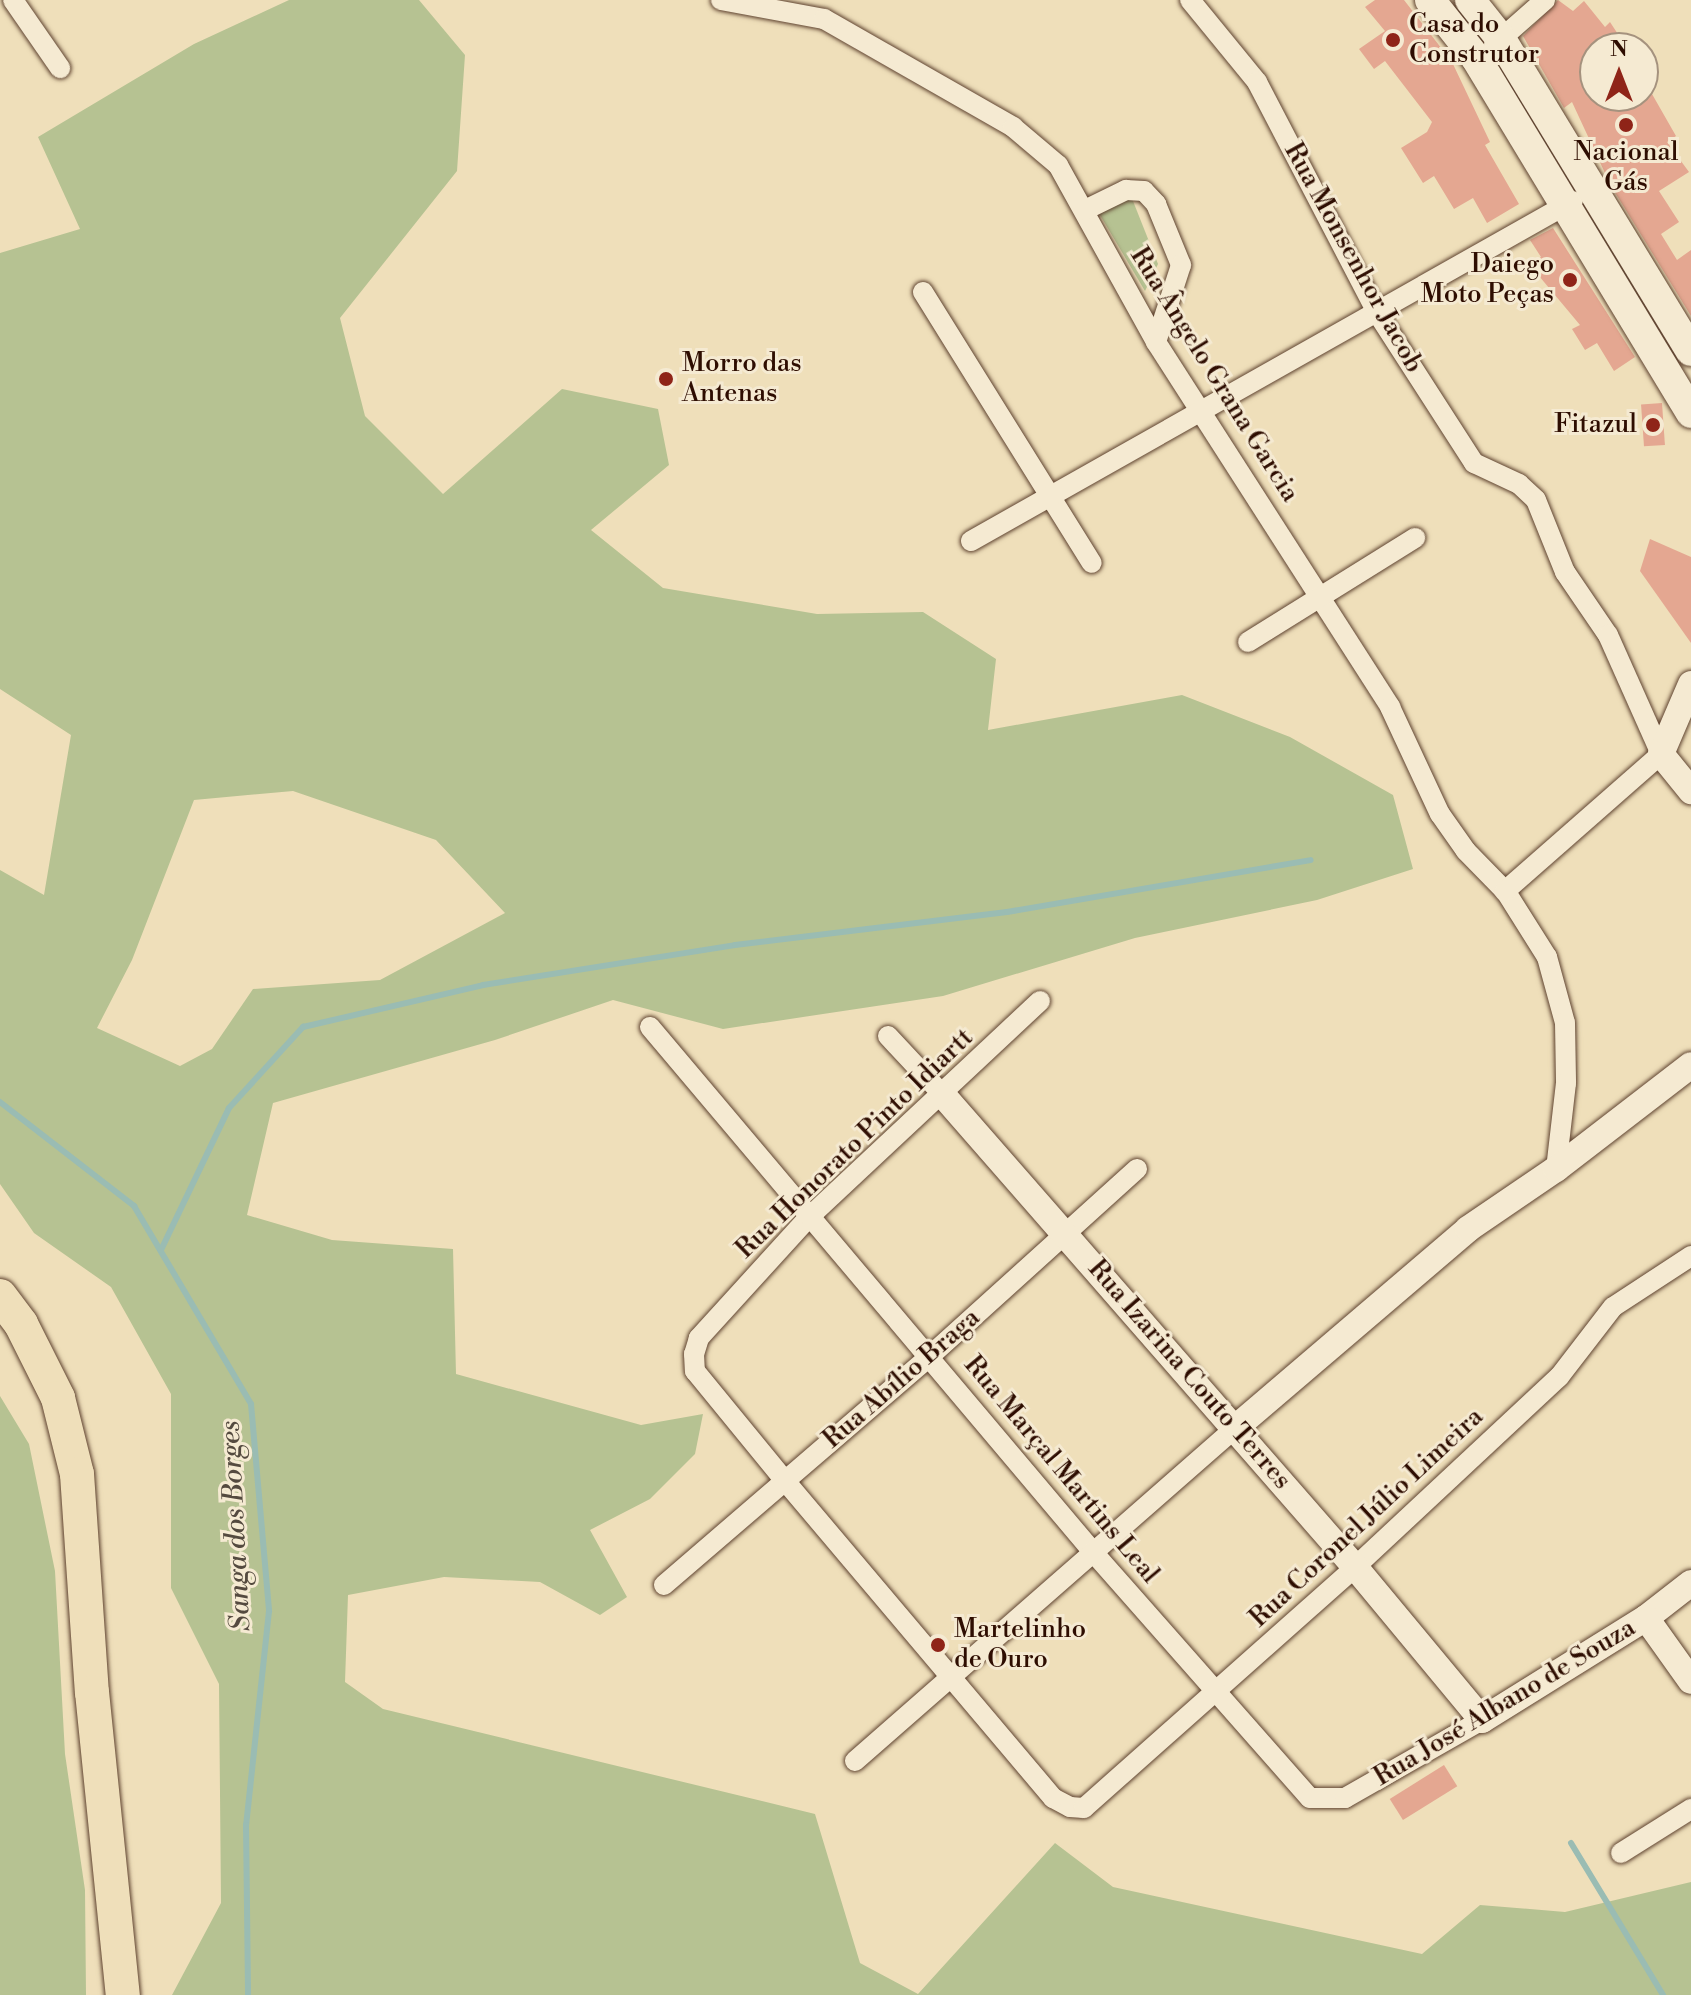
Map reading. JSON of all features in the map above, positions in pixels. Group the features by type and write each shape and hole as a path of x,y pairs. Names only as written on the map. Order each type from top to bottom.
{"highway":[{"path":"0,1296 21,1324 58,1398 77,1474 92,1692 123,1995"}],"main road":[{"path":"1430,0 1691,351"},
{"path":"1470,0 1501,39 1577,199 1691,413"}],"street":[{"path":"13,0 60,68"},
{"name":"Rua Ângelo Grana Garcia","path":"721,0 824,19 871,43 1013,127 1058,165 1156,342 1321,593 1405,733 1440,814 1466,851 1505,891 1547,957 1565,1023 1566,1083 1556,1169"},
{"name":"Rua Monsenhor Jacob","path":"1190,0 1257,82 1376,311 1474,463 1519,484 1536,500 1565,572 1608,635 1661,754 1691,791"},
{"path":"1476,58 1545,0"},
{"path":"1085,210 1126,190 1144,191 1156,204 1181,265 1156,342"},
{"path":"971,541 1055,497 1202,409 1577,199"},
{"path":"923,292 1055,497 1092,563"},
{"path":"1248,642 1321,593 1415,538"},
{"path":"1505,891 1661,754 1691,684"},
{"name":"Rua Honorato Pinto Idiartt","path":"786,1482 695,1371 699,1338 809,1217 1040,1001"},
{"name":"Rua Marçal Martins Leal","path":"650,1027 1093,1552 1310,1798"},
{"name":"Rua Izarina Couto Terres","path":"888,1036 1066,1232 1233,1430 1355,1567 1482,1720"},
{"path":"855,1761 1468,1229 1556,1169 1691,1065"},
{"name":"Rua Abílio Braga","path":"664,1585 930,1356 1137,1169"},
{"name":"Rua Coronel Júlio Limeira","path":"955,1675 1053,1798 1070,1807 1084,1808 1355,1567 1559,1377 1613,1307 1691,1256"},
{"path":"786,1482 955,1675"},
{"name":"Rua José Albano de Souza","path":"1310,1798 1345,1798 1482,1720 1646,1618 1691,1583"},
{"path":"1646,1618 1691,1681"},
{"path":"1621,1853 1691,1809"}],"green space":[{"path":"289,0 419,0 465,55 457,171 340,318 365,416 443,494 562,389 658,409 669,465 591,530 663,588 817,614 923,612 996,659 988,730 1182,695 1290,737 1393,795 1413,869 1317,900 1135,938 943,996 723,1029 613,1000 495,1040 273,1103 247,1215 332,1240 453,1249 456,1374 641,1425 703,1414 695,1454 650,1499 590,1530 627,1597 600,1615 540,1582 444,1577 348,1595 345,1682 383,1709 815,1814 860,1963 918,1994 1055,1843 1113,1887 1422,1954 1480,1905 1565,1912 1691,1882 1691,1995 172,1995 221,1903 219,1684 171,1588 171,1394 111,1287 34,1233 0,1184 0,870 44,895 71,735 0,689 0,253 80,229 38,137 194,44","holes":["293,791 436,840 505,913 380,980 253,989 212,1049 180,1066 97,1028 132,960 194,800"]},
{"path":"1131,196 1158,264 1145,291 1097,210"},
{"path":"0,1396 29,1444 55,1571 65,1754 85,1890 86,1995 0,1995"}],"building":[{"path":"1375,0 1404,0 1452,62 1490,142 1485,145 1519,204 1487,223 1473,198 1454,209 1434,176 1423,183 1401,148 1427,132 1432,122 1385,61 1374,69 1359,49 1385,31 1365,7"},
{"path":"1558,0 1573,11 1584,1 1605,27 1610,22 1617,32 1579,32 1579,112 1659,112 1659,106 1676,136 1667,142 1689,172 1659,191 1679,222 1661,234 1677,260 1691,250 1691,316 1611,186 1572,102 1564,108 1523,36"},
{"path":"1553,228 1635,357 1614,371 1597,343 1585,350 1572,329 1580,325 1529,264 1541,257 1530,240"},
{"name":"Fitazul","path":"1662,403 1665,445 1644,446 1641,404"},
{"path":"1650,539 1691,557 1691,643 1640,571"},
{"path":"1444,1765 1457,1786 1403,1820 1390,1799"}],"waterway":[{"path":"161,1250 229,1108 303,1027 483,985 735,945 1007,912 1311,860"},
{"name":"Sanga dos Borges","path":"0,1102 134,1206 251,1404 269,1611 246,1825 248,1995"},
{"path":"1571,1843 1663,1995"}],"place":[{"name":"Casa do Construtor","path":"1393,40"},
{"name":"Nacional Gás","path":"1626,125"},
{"name":"Daiego Moto Peças","path":"1570,280"},
{"name":"Morro das Antenas","path":"666,379"},
{"name":"Fitazul","path":"1653,425"},
{"name":"Martelinho de Ouro","path":"938,1645"}]}
